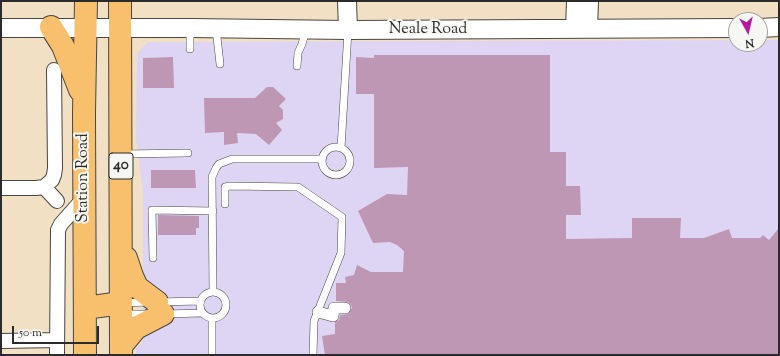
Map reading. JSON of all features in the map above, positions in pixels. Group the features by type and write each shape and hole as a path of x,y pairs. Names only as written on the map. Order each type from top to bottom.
{"main road":[{"name":"Station Road","path":"85,355 84,113 86,1"},
{"name":"40","path":"120,1 121,350"},
{"path":"51,28 63,46 70,62 78,85 84,113"},
{"path":"121,244 137,287 160,308 136,328 121,350"},
{"path":"85,308 121,308"}],"street":[{"path":"347,1 348,30"},
{"path":"576,1 582,29"},
{"path":"582,29 589,1"},
{"name":"Neale Road","path":"1,28 216,28 348,30 728,28"},
{"path":"768,28 779,28"},
{"path":"1,188 44,187 52,180 54,175 54,70"},
{"path":"44,187 57,201"},
{"path":"57,355 58,230 61,224 84,198"},
{"path":"318,312 333,316 334,308 345,308"},
{"path":"1,341 57,340"}],"lane":[{"path":"190,28 190,49"},
{"path":"216,28 220,64"},
{"path":"297,66 298,53 306,29"},
{"path":"341,148 348,30"},
{"path":"336,147 341,148 348,153 350,157 349,166 344,173 339,175 330,174 324,168 322,159 327,151 336,147"},
{"path":"120,154 188,153"},
{"path":"213,292 212,177 219,164 239,158 322,159"},
{"path":"225,204 225,187 298,187 342,218 341,252 314,325 313,355"},
{"path":"153,258 152,210 212,211"},
{"path":"213,292 224,298 226,306 223,314 212,319 208,318 202,313 199,305 200,301 205,294 213,292"},
{"path":"121,308 160,308 200,301"},
{"path":"121,308 160,308 202,313"},
{"path":"212,319 212,355"}],"shaded area":[{"path":"728,40 728,52 768,52 768,40 779,40 779,355 136,355 136,347 142,343 143,293 143,193 136,138 137,53 148,42"}],"building":[{"path":"374,55 550,55 550,152 566,152 566,186 580,186 581,215 566,215 566,239 632,238 632,218 681,218 680,238 704,238 729,229 732,238 760,238 763,235 769,240 779,228 779,355 325,355 322,336 335,334 335,322 339,320 340,315 348,314 352,308 348,302 336,301 336,283 346,283 345,277 354,275 357,265 371,272 403,272 404,251 397,245 390,242 373,243 358,211 387,194 407,195 408,167 374,168 374,94 356,94 356,57 374,58"},
{"path":"173,57 174,88 143,88 143,58"},
{"path":"267,87 273,87 286,99 279,106 283,110 283,119 276,123 282,130 269,145 256,134 237,133 238,143 224,145 224,132 205,133 204,98 255,98"},
{"path":"151,170 195,170 196,188 151,188"},
{"path":"158,215 199,216 199,228 196,228 196,235 158,235"}]}
